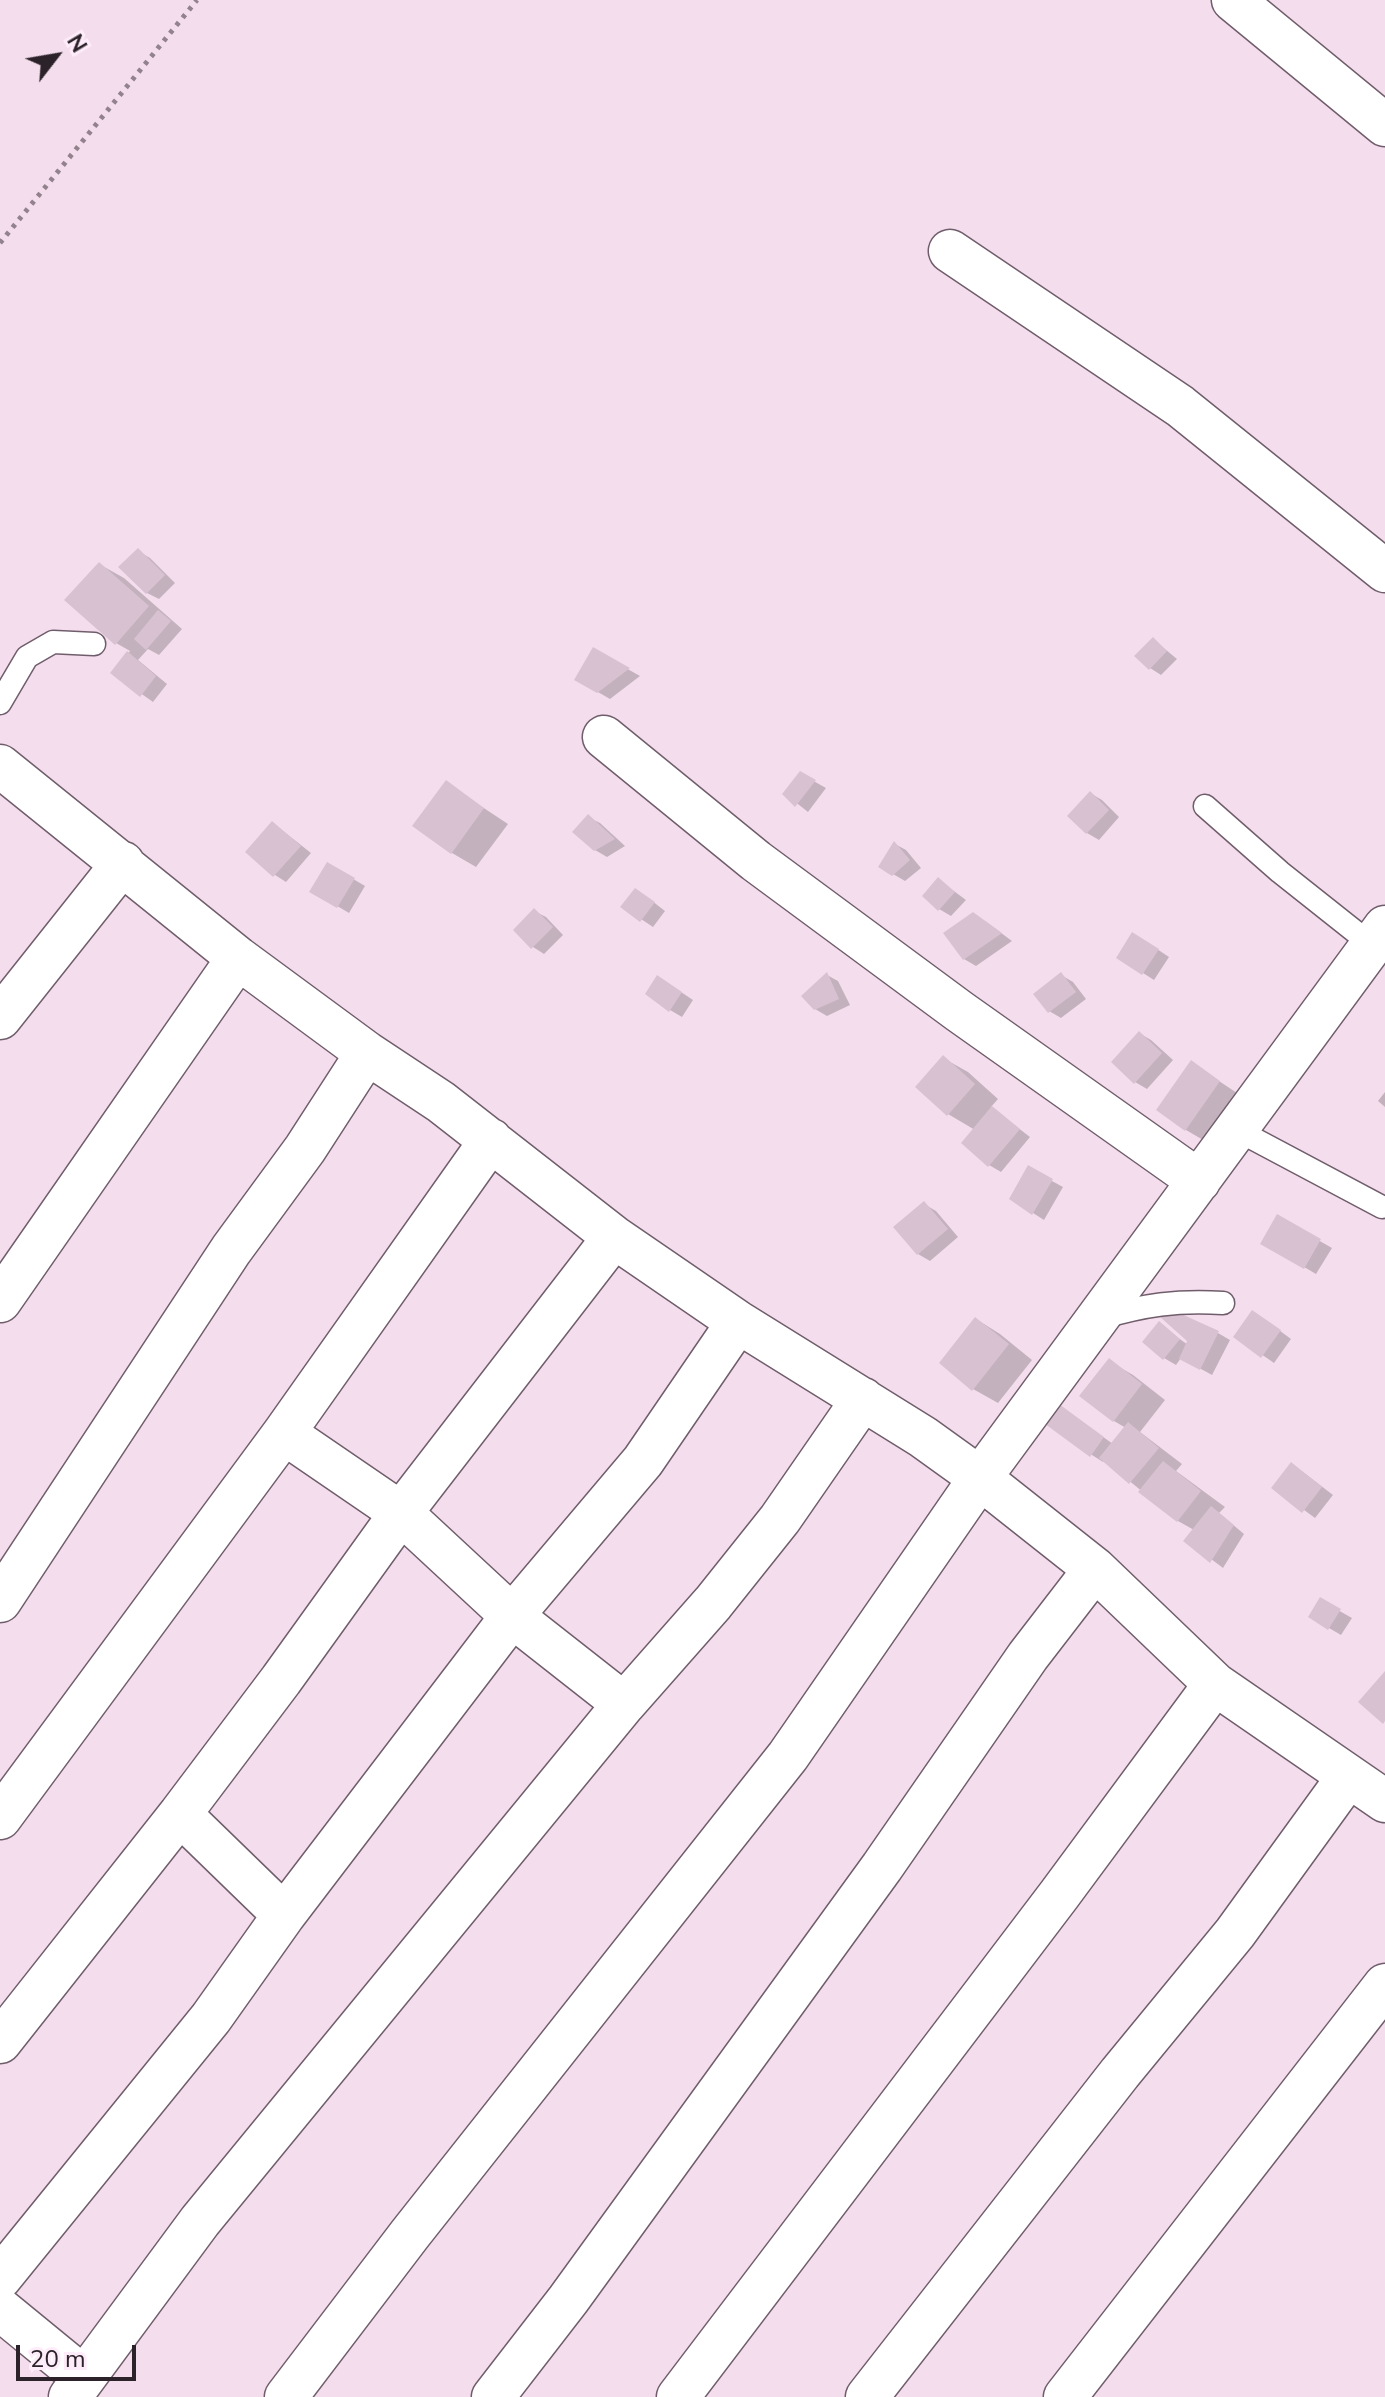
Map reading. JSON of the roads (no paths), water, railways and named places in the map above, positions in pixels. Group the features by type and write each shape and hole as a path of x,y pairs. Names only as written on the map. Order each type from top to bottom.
{"street":[{"path":"1233,0 1385,125"},
{"path":"950,251 1180,406 1385,571"},
{"path":"604,737 769,870 959,1011 1199,1181"},
{"path":"0,766 238,958 367,1053 441,1102 614,1237 738,1322 923,1437 980,1478 1095,1569 1215,1684 1385,1801"},
{"path":"0,1018 123,863"},
{"path":"286,2397 410,2234 788,1756 980,1478 1378,936"},
{"path":"0,1301 238,958"},
{"path":"0,1601 231,1250 305,1149 367,1053"},
{"path":"0,1818 284,1433 491,1140"},
{"path":"0,2042 180,1814 401,1513 614,1237"},
{"path":"0,2278 211,2018 284,1915 512,1616 643,1461 738,1322"},
{"path":"0,2309 77,2387 200,2221 624,1704 713,1603 770,1531 863,1399"},
{"path":"284,1433 401,1513 512,1616 624,1704"},
{"path":"493,2397 568,2300 882,1867 1028,1656 1095,1569"},
{"path":"678,2397 1215,1684"},
{"path":"867,2397 1120,2073 1235,1933 1348,1777"},
{"path":"180,1814 284,1915"},
{"path":"1065,2397 1385,1985"}],"lane":[{"path":"0,703 27,657 53,642 94,644"},
{"path":"1205,806 1280,872 1378,936"},
{"path":"1237,1130 1382,1207"},
{"path":"1099,1318 1166,1302 1223,1303"}]}
